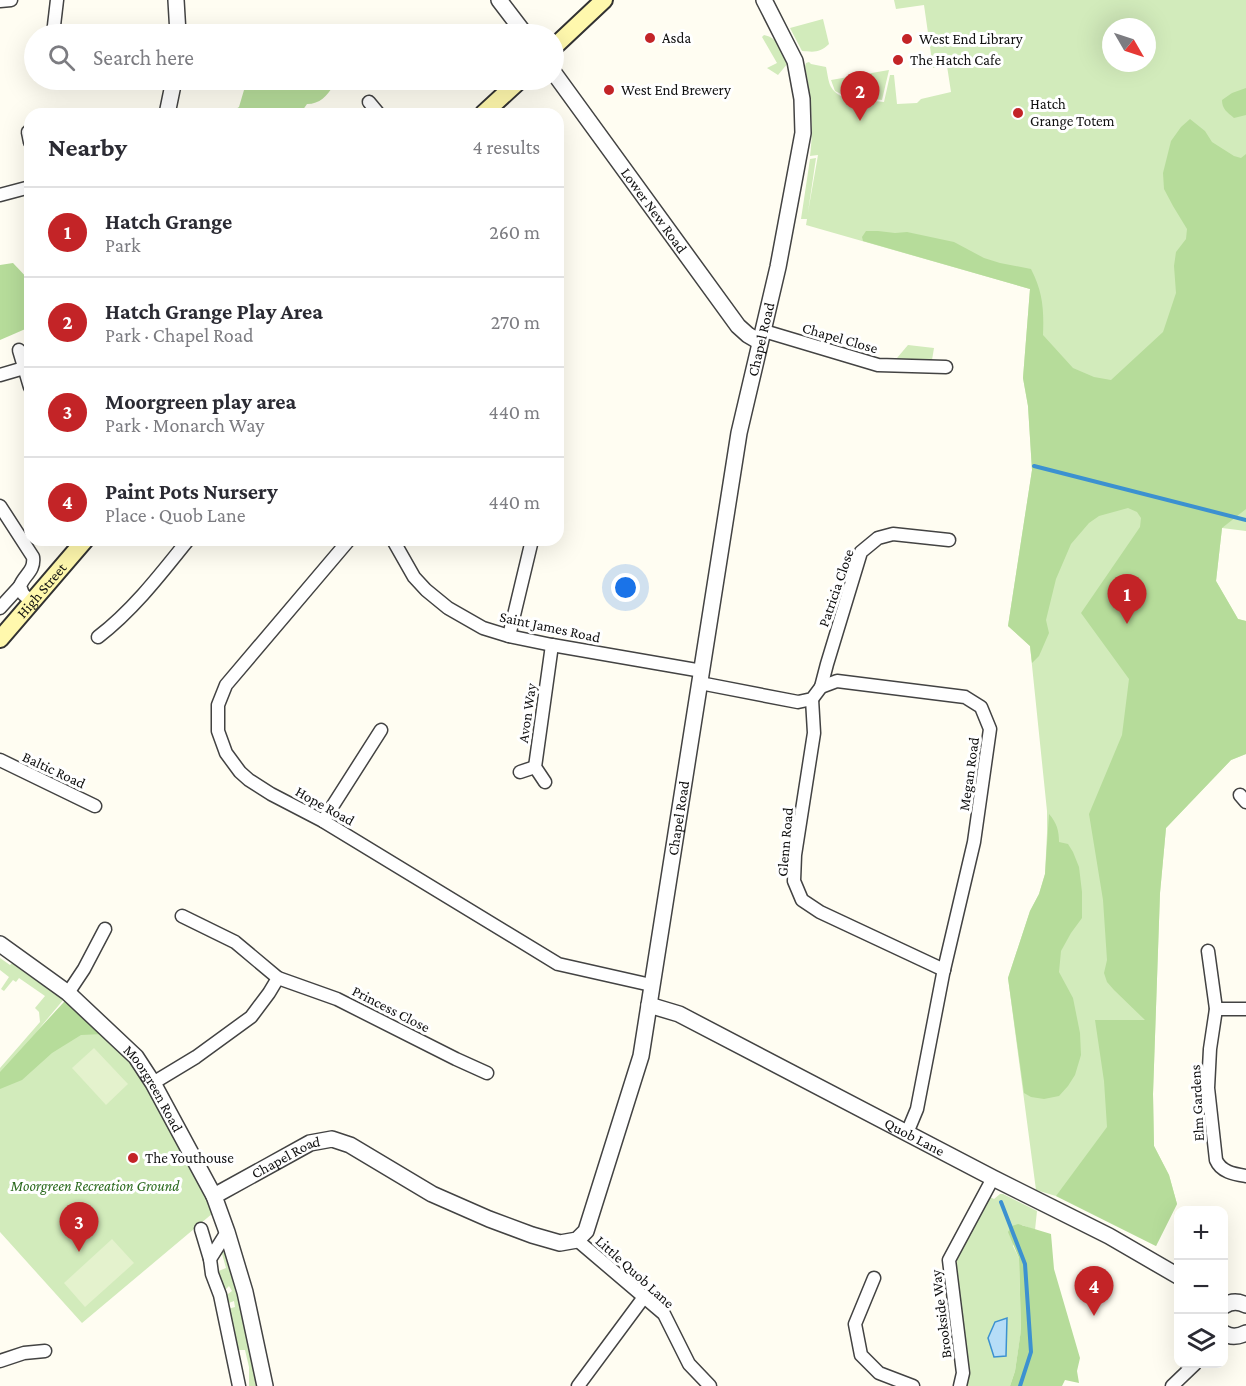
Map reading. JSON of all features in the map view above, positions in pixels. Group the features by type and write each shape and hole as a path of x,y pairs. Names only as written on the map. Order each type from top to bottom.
{"main road":[{"path":"564,38 604,0"},
{"path":"489,108 508,90"},
{"name":"High Street","path":"0,639 80,546"}],"street":[{"path":"0,1 11,0"},
{"path":"54,24 57,0"},
{"path":"176,0 177,24"},
{"path":"499,0 517,24"},
{"name":"Chapel Road","path":"214,1196 310,1143 332,1138 350,1145 432,1194 532,1235 560,1243 577,1240 586,1231 641,1056 739,433 778,267 802,133 802,99 795,61 764,0"},
{"name":"Lower New Road","path":"564,87 738,326 748,335 762,337"},
{"path":"168,108 172,90"},
{"path":"369,102 374,108"},
{"path":"0,195 24,189"},
{"name":"Chapel Close","path":"762,337 878,365 946,367"},
{"path":"0,375 24,368 19,350"},
{"path":"0,506 24,544"},
{"name":"Patricia Close","path":"821,687 861,552 878,538 892,534 949,540"},
{"path":"0,608 33,567 33,558 25,546"},
{"path":"98,638 146,600 184,546"},
{"name":"Hope Road","path":"344,546 226,685 218,705 217,717 218,731 226,753 240,772 271,794 324,821 558,964 651,985"},
{"name":"Saint James Road","path":"396,546 414,577 457,614 483,628 508,636 701,677"},
{"path":"508,636 530,546"},
{"path":"20,586 23,594 32,602"},
{"name":"Avon Way","path":"535,767 552,645"},
{"path":"701,677 798,702 812,699 821,687"},
{"name":"Megan Road","path":"821,687 837,681 964,697 981,707 990,729 975,842 944,970 917,1109 907,1133"},
{"name":"Glenn Road","path":"812,699 814,733 795,855 794,881 802,900 820,912 944,970"},
{"path":"324,821 381,730"},
{"name":"Baltic Road","path":"0,760 95,806"},
{"path":"520,772 535,767 546,782"},
{"name":"Princess Close","path":"182,916 235,942 278,978 337,999 487,1073"},
{"path":"68,993 84,969 105,929"},
{"name":"Moorgreen Road","path":"0,944 68,993 136,1057 153,1083 214,1196 245,1292 265,1386"},
{"name":"Elm Gardens","path":"1208,951 1216,1009 1212,1027 1208,1088 1216,1160 1226,1170 1246,1176"},
{"path":"153,1083 196,1057 251,1017 278,978"},
{"name":"Quob Lane","path":"649,1005 679,1014 1109,1236 1174,1273"},
{"path":"1216,1009 1246,1009"},
{"name":"Brookside Way","path":"960,1386 963,1373 950,1260 993,1178"},
{"path":"201,1229 212,1274 220,1295 239,1386"},
{"path":"210,1259 227,1232"},
{"name":"Little Quob Lane","path":"577,1240 664,1314 689,1364 710,1386"},
{"path":"874,1278 855,1324 861,1354 879,1373 913,1386"},
{"path":"578,1386 644,1297"},
{"path":"1228,1304 1234,1301 1246,1305"},
{"path":"1228,1335 1234,1337 1246,1333"},
{"path":"0,1361 24,1353 45,1351"},
{"path":"1172,1386 1191,1368"}],"green space":[{"path":"894,0 1246,0 1246,531 1222,528 1216,581 1238,619 1246,621 1246,754 1231,760 1166,828 1160,893 1153,1094 1154,1146 1169,1175 1177,1204 1156,1246 1056,1196 1036,1190 1008,978 1045,874 1047,833 1047,811 1030,646 1008,626 1032,470 1028,406 1023,378 1030,289 806,225 807,219 801,219 810,159 816,158 808,212 818,155 810,156 812,122 806,63 826,67 832,88 843,98 884,102 890,75 894,75 897,104 917,103 921,99 951,92 947,66 933,68 924,5 896,9"},
{"path":"823,19 829,44 817,51 802,51 790,28"},
{"path":"764,35 777,42 788,63 778,75 767,68 777,63 762,37"},
{"path":"889,70 882,100 845,96 835,91 831,80"},
{"path":"1246,88 1246,115 1234,118 1224,108 1222,100"},
{"path":"244,90 330,90 323,99 307,104 304,108 237,108"},
{"path":"1190,119 1205,131 1212,142 1234,156 1241,158 1246,154 1246,509 1222,528 1216,581 1238,619 1246,621 1246,754 1231,760 1166,828 1160,893 1153,1094 1154,1146 1169,1175 1177,1204 1156,1246 1056,1196 1107,1127 1104,1081 1095,1020 1145,1020 1107,982 1104,973 1107,960 1103,900 1089,814 1122,735 1129,679 1081,613 1140,527 1141,518 1137,512 1128,508 1099,516 1089,523 1071,544 1056,579 1046,620 1049,633 1039,656 1032,663 1030,646 1008,626 1032,470 1028,406 1023,378 1030,289 863,241 862,237 866,231 907,232 954,242 984,258 1031,269 1042,301 1043,335 1073,368 1094,377 1111,380 1163,332 1176,293 1174,266 1176,252 1186,239 1187,229 1164,189 1163,173 1171,141"},
{"path":"13,263 24,275 24,330 0,340 0,265"},
{"path":"908,345 934,348 932,360 898,361 897,358"},
{"path":"1049,814 1057,827 1059,842 1068,844 1079,867 1082,918 1061,951 1059,972 1073,998 1080,1033 1081,1055 1075,1075 1068,1086 1059,1096 1044,1099 1031,1097 1024,1093 1008,978 1045,874"},
{"name":"Moorgreen Recreation Ground","path":"0,958 10,965 13,962 64,999 38,1030 65,1001 133,1060 178,1139 213,1213 82,1323 0,1232 0,1068 40,1022 39,1012 35,1008 45,996 19,978 16,982 13,980 4,991 1,989 9,977 0,970"},
{"path":"65,1001 103,1034 81,1035 52,1053 22,1080 0,1089 0,1072"},
{"path":"94,1048 128,1084 106,1105 72,1068"},
{"path":"1000,1194 1037,1211 1035,1230 1022,1225 1013,1246 1019,1258 1021,1331 1015,1371 1010,1386 967,1386 967,1357 957,1256 990,1197 994,1199"},
{"path":"1018,1224 1051,1234 1054,1269 1080,1358 1077,1371 1079,1383 1065,1380 1062,1386 1010,1386 1015,1371 1021,1330 1019,1258 1008,1232 1012,1226"},
{"path":"112,1239 134,1263 85,1307 64,1283"},
{"path":"225,1248 243,1317 256,1386 249,1386 249,1367 245,1350 236,1350 228,1309 235,1307 234,1301 226,1304 224,1297 232,1291 229,1286 224,1291 216,1272 226,1268 221,1250"}],"water":[{"path":"1007,1318 1006,1356 994,1357 988,1338 995,1322"}],"waterway":[{"path":"1034,466 1246,520"},
{"path":"1001,1202 1025,1264 1031,1352 1020,1386"}],"place":[{"name":"Asda","path":"650,38"},
{"name":"West End Library","path":"907,39"},
{"name":"The Hatch Cafe","path":"898,60"},
{"name":"West End Brewery","path":"609,90"},
{"name":"Hatch Grange Totem","path":"1018,113"},
{"name":"Hatch Grange Play Area","path":"860,121"},
{"name":"Hatch Grange","path":"1127,624"},
{"name":"The Youthouse","path":"133,1158"},
{"name":"Moorgreen play area","path":"79,1252"},
{"name":"Paint Pots Nursery","path":"1094,1316"}]}
